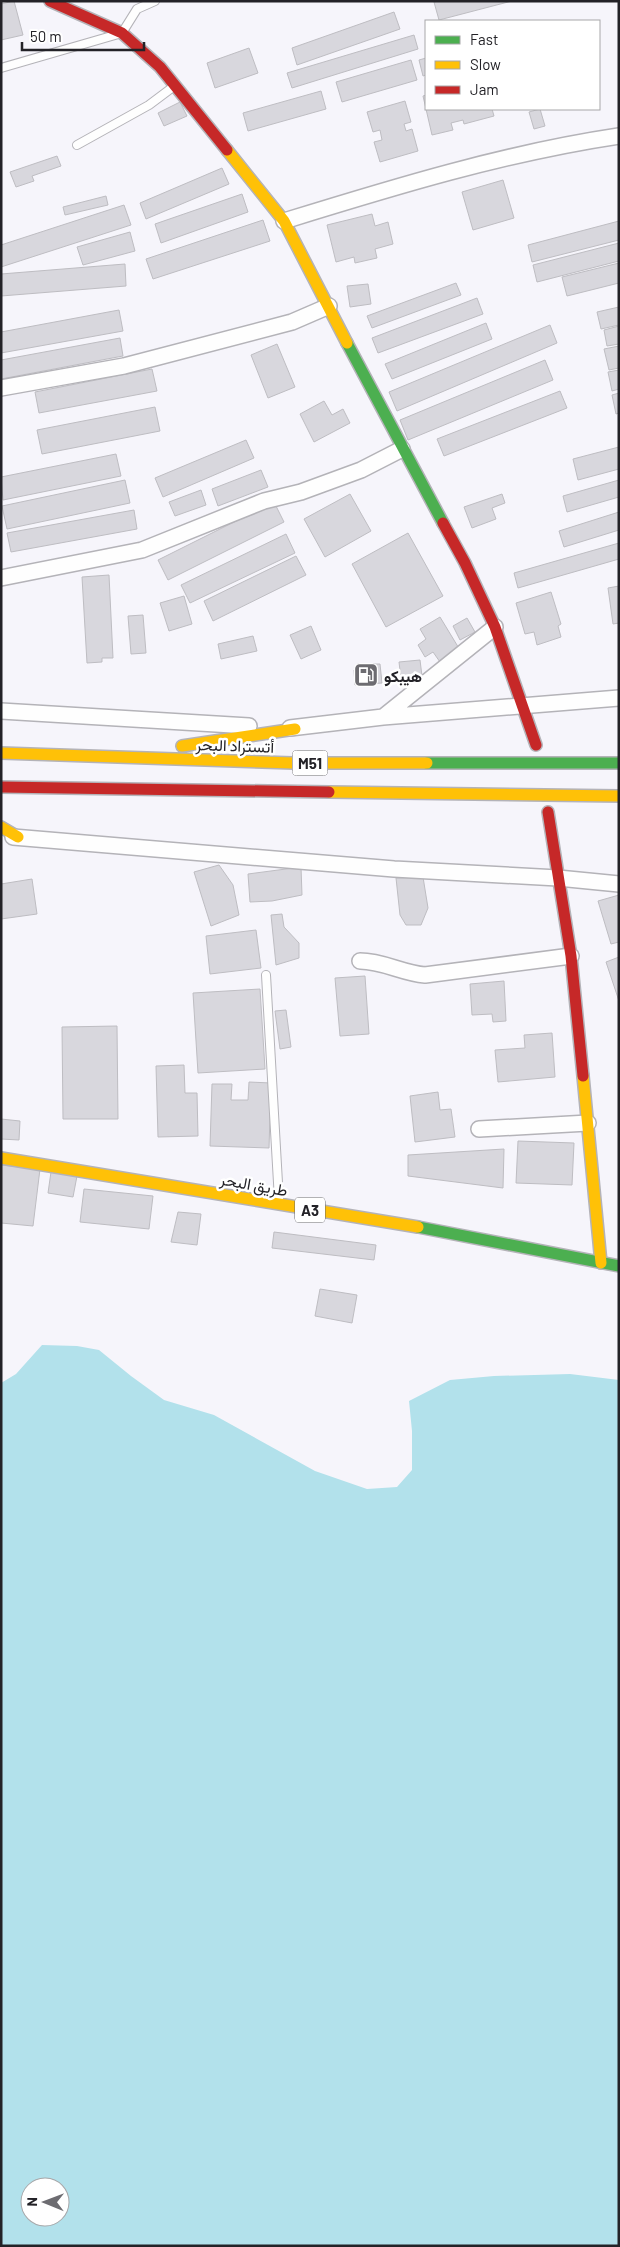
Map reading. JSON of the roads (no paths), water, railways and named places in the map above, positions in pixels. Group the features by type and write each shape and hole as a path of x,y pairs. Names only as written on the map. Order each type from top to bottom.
{"main road":[{"path":"50,1 122,33 160,67 284,221 402,449 466,563 494,627 536,744"},
{"path":"90,756 226,740 295,729"},
{"name":"أتستراد البحر","path":"1,753 293,763 619,763"},
{"name":"M51","path":"1,787 619,796"},
{"path":"548,812 571,956 601,1263"},
{"path":"1,827 18,837"},
{"name":"طريق البحر","path":"1,1158 423,1228 619,1266"}],"street":[{"path":"284,221 384,190 560,145 619,136"},
{"path":"1,388 124,366 292,322 329,306"},
{"path":"1,578 142,550 264,501 301,492 361,470 402,449"},
{"path":"383,717 494,627"},
{"path":"1,711 295,729 383,717 619,698"},
{"path":"1,836 394,869 558,878 619,884"},
{"path":"360,961 373,961 409,973 425,976 571,956"},
{"path":"479,1128 588,1123"}],"lane":[{"path":"1,68 122,33 137,9 155,1"},
{"path":"77,145 149,104 175,85"},
{"path":"266,975 280,1205"}],"water":[{"path":"42,1345 77,1346 99,1350 164,1400 214,1415 315,1471 367,1489 397,1487 412,1470 412,1431 409,1401 450,1380 494,1376 570,1374 619,1380 619,2246 1,2246 1,1383 16,1374"}],"place":[{"name":"هيبكو","path":"366,675"}]}
